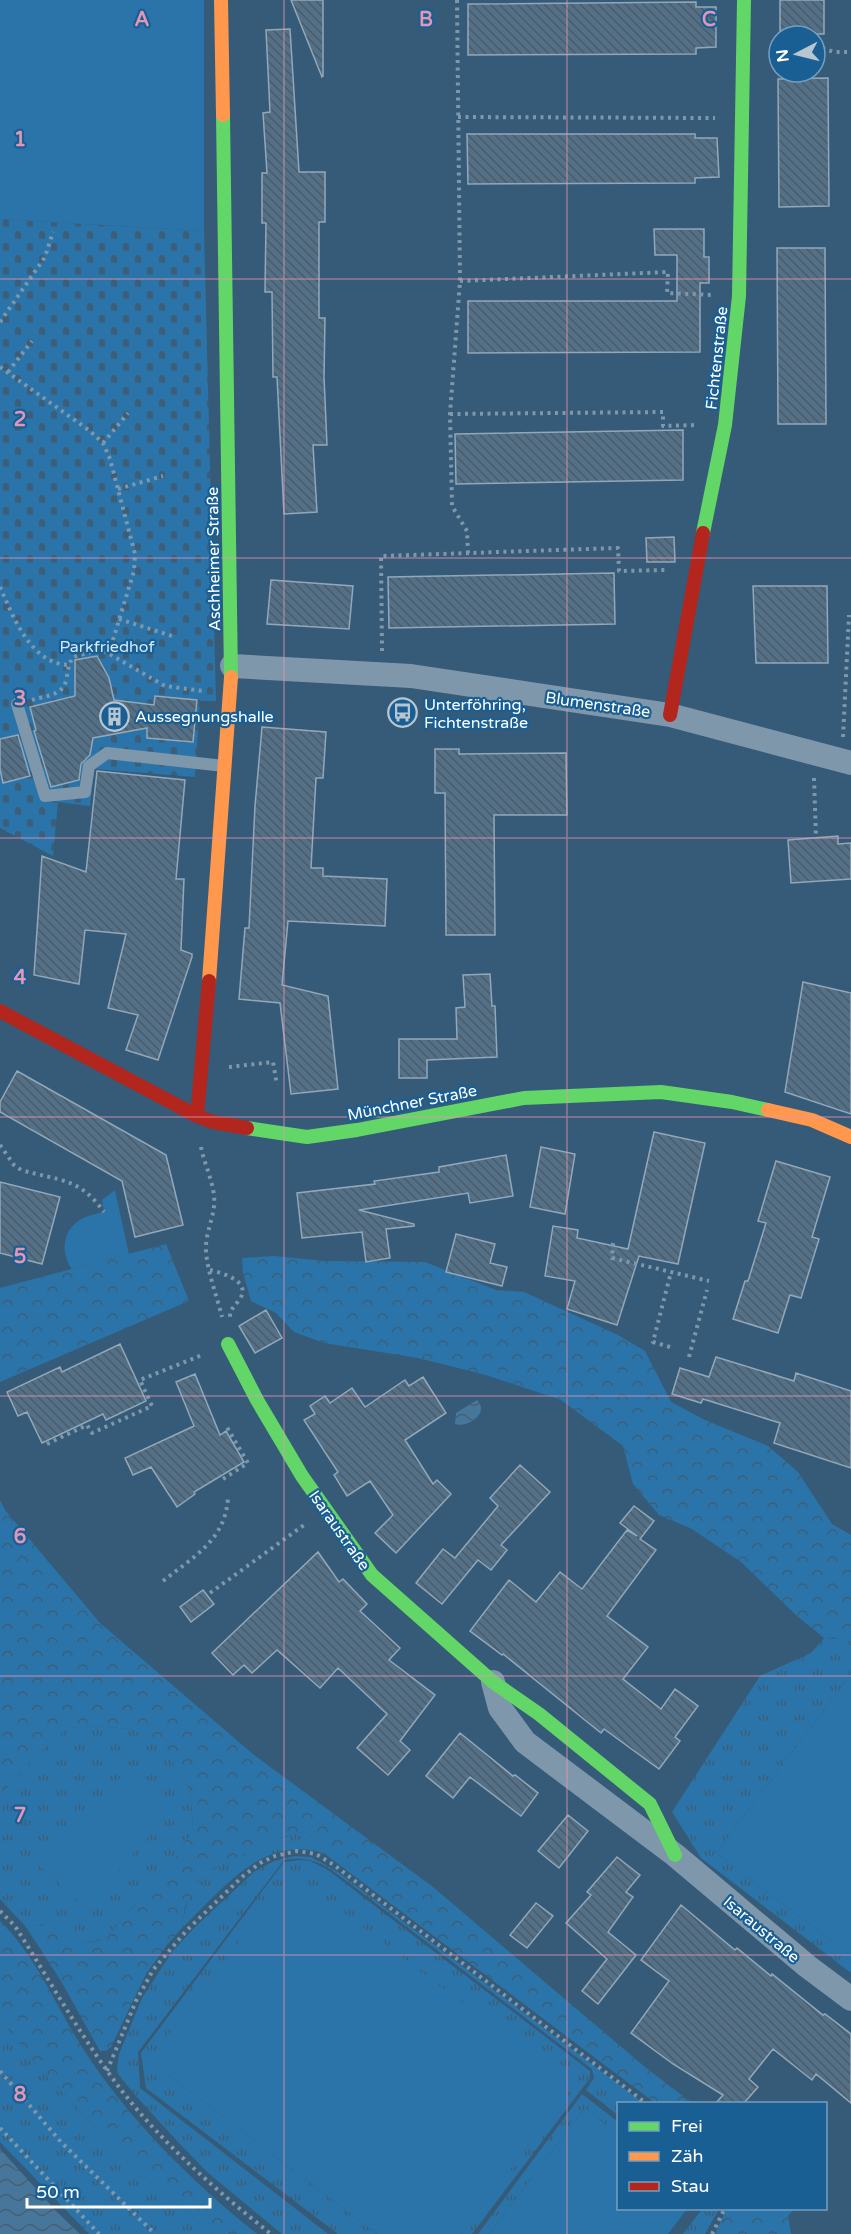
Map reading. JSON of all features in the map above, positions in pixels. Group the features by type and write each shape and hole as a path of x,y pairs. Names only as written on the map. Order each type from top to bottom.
{"street":[{"name":"Aschheimer Straße","path":"197,1116 204,1054 232,666 221,0"},
{"name":"Fichtenstraße","path":"670,715 725,425 739,296 744,0"},
{"name":"Blumenstraße","path":"232,666 383,673 670,715 847,753"},
{"name":"Münchner Straße","path":"0,1011 197,1116 213,1122 284,1135 307,1137 357,1130 524,1098 654,1091 732,1102 812,1120 851,1137"},
{"name":"Isaraustraße","path":"228,1344 257,1400 302,1476 372,1575 493,1682 500,1708 525,1742 675,1856 851,2000"}],"lane":[{"path":"17,704 45,795 85,792 89,766 107,753 225,766"}],"path":[{"path":"457,0 460,282 450,414 452,506 467,531 468,553"},
{"path":"827,50 851,52"},
{"path":"458,117 743,118"},
{"path":"0,322 45,257 53,232"},
{"path":"460,282 668,272 667,293 739,296"},
{"path":"8,372 32,341"},
{"path":"0,367 90,431 103,443 110,459 135,554 134,571 109,653"},
{"path":"450,414 663,412 663,426 725,425"},
{"path":"103,443 128,413"},
{"path":"118,489 163,476"},
{"path":"383,673 381,556 618,548 619,571 696,569"},
{"path":"0,587 21,631 36,650 52,660 68,665"},
{"path":"847,753 849,615"},
{"path":"119,619 176,637"},
{"path":"17,704 63,690 68,665 73,657 98,650 109,653 126,665 171,688 231,692"},
{"path":"814,778 816,838"},
{"path":"223,1067 273,1062 277,1085"},
{"path":"200,1140 214,1198 213,1217 206,1243 206,1258 223,1322"},
{"path":"0,1145 14,1165 21,1170 78,1186 93,1197 104,1212"},
{"path":"613,1243 612,1258 709,1281"},
{"path":"210,1270 228,1275 241,1286 242,1293 230,1312 230,1320"},
{"path":"670,1347 653,1342 671,1272"},
{"path":"689,1357 707,1290"},
{"path":"47,1444 87,1425 92,1432 152,1406 140,1380 184,1362"},
{"path":"223,1479 248,1463 225,1424"},
{"path":"163,1581 213,1541 228,1512 228,1497"},
{"path":"210,1593 306,1524"},
{"path":"107,2071 136,2001 153,1970 169,1949 260,1863 275,1856 297,1851 316,1854 334,1865 646,2102"},
{"path":"0,1911 15,1926 107,2071 139,2112 213,2185 271,2234"},
{"path":"0,2071 61,2142 155,2234"},
{"path":"0,2128 99,2234"},
{"path":"712,2234 724,2210"}],"green space":[{"path":"0,0 204,0 204,231 0,219"},
{"name":"Parkfriedhof","path":"0,219 204,231 216,701 200,701 195,777 94,769 90,806 58,802 53,856 0,828"},
{"path":"115,1190 129,1254 72,1269 65,1251 68,1232 80,1220 104,1212 102,1200"},
{"path":"166,1244 189,1301 0,1382 0,1288"},
{"path":"274,1256 325,1261 425,1262 496,1290 524,1292 618,1335 645,1351 671,1402 705,1420 768,1446 798,1472 832,1524 851,1535 851,1642 844,1639 824,1638 797,1616 741,1562 692,1529 659,1515 633,1484 623,1446 561,1400 486,1375 418,1358 324,1343 294,1332 276,1313 251,1301 243,1273 242,1258"},
{"path":"0,1500 5,1510 100,1623 254,1755 433,1887 645,2067 691,2102 654,2102 325,1854 319,1840 304,1832 286,1836 222,1864 199,1880 185,1907 182,1928 146,1974 111,2047 106,2051 100,2051 61,1981 26,1927 48,1923 61,1933 81,1942 96,1942 105,1939 175,1859 193,1829 190,1790 163,1747 131,1729 95,1726 68,1728 41,1751 0,1795"},
{"path":"824,1638 844,1639 851,1642 851,1674 716,1853 851,1956 851,1973 701,1858 672,1812 760,1676 811,1653"},
{"path":"851,1674 851,1956 716,1853"},
{"path":"95,1726 131,1729 163,1746 190,1790 193,1829 175,1859 105,1939 96,1942 81,1942 61,1933 48,1923 26,1927 0,1899 0,1795 41,1750 67,1728"},
{"path":"124,1773 169,1814 85,1907 40,1866"},
{"path":"304,1832 319,1840 325,1854 303,1849 282,1851 263,1858 228,1883 182,1928 189,1897 207,1873 248,1850"},
{"path":"294,1856 311,1857 338,1872 642,2102 617,2102 617,2114 586,2090 594,2078 592,2069 356,1888 315,1861 284,1860 138,2052 140,2088 328,2234 282,2234 207,2172 135,2095 118,2074 117,2067 119,2054 142,1998 172,1952 195,1927 255,1871 274,1861"},
{"path":"310,1861 328,1870 590,2071 590,2078 472,2234 461,2234 572,2087 149,2060 377,2234 338,2234 146,2088 141,2053 284,1862"},
{"path":"291,1873 573,2087 461,2234 377,2234 149,2060"},
{"path":"0,1921 35,1965 82,2047 119,2099 185,2171 257,2234 213,2234 127,2162 36,2064 0,2019"},
{"path":"0,2019 36,2064 127,2162 213,2234 89,2234 0,2142"},
{"path":"582,2094 617,2121 617,2133 585,2108 489,2234 478,2234"},
{"path":"585,2108 617,2133 617,2210 686,2210 668,2234 489,2234"},
{"path":"701,2210 718,2210 705,2234 683,2234"},
{"path":"726,2210 793,2210 788,2216 791,2234 715,2234"}],"water":[{"path":"477,1400 481,1410 476,1418 466,1424 455,1424 456,1413"},
{"path":"0,2149 58,2213 80,2234 0,2234"}],"building":[{"path":"291,0 323,0 322,77"},
{"path":"780,0 824,0 824,24 780,24"},
{"path":"696,2 696,7 716,7 716,47 696,48 696,54 468,55 468,4"},
{"path":"290,29 299,172 325,172 325,222 319,222 319,318 325,318 324,377 327,445 313,445 317,512 284,514 277,377 273,377 272,292 265,292 266,223 262,223 262,173 267,173 263,113 270,112 266,30"},
{"path":"827,78 829,206 779,207 778,84 827,84"},
{"path":"467,134 695,134 695,138 717,138 719,177 695,178 695,183 468,184"},
{"path":"654,229 704,229 704,257 709,257 709,283 700,283 700,352 468,353 468,301 677,301 677,255 655,255"},
{"path":"777,248 825,248 826,424 778,424"},
{"path":"683,430 683,480 456,484 455,434"},
{"path":"674,537 675,562 647,562 646,538"},
{"path":"614,573 615,624 389,628 388,577"},
{"path":"271,580 353,586 349,629 267,624"},
{"path":"753,586 827,586 828,663 756,663"},
{"name":"Aussegnungshalle","path":"97,656 109,678 114,700 154,705 155,696 197,700 193,742 147,738 147,728 93,738 90,755 81,764 79,780 51,787 34,731 36,730 30,707 75,696 75,660"},
{"path":"262,727 326,732 323,778 316,778 311,868 323,868 323,876 387,879 385,926 288,921 282,985 328,996 338,1089 291,1094 280,1003 239,999 245,928 249,928 255,806"},
{"path":"18,735 30,776 3,783 0,769 0,739"},
{"path":"435,749 459,749 459,754 566,753 567,815 494,815 495,935 446,935 445,793 435,793"},
{"path":"97,771 185,780 176,879 184,879 181,950 192,954 192,957 158,1060 126,1050 138,1015 108,1008 126,934 85,930 79,984 34,975 42,856 86,872"},
{"path":"838,836 838,844 851,843 851,879 791,883 788,840"},
{"path":"490,974 492,1006 495,1006 497,1057 427,1060 427,1078 399,1078 399,1039 457,1039 456,1008 465,1007 463,975"},
{"path":"803,982 851,993 851,1114 785,1092"},
{"path":"17,1071 166,1155 183,1225 135,1237 122,1181 0,1112 0,1102"},
{"path":"654,1132 705,1143 678,1264 639,1256 617,1325 567,1309 575,1281 545,1276 553,1226 578,1230 577,1238 628,1249"},
{"path":"541,1147 575,1154 565,1214 530,1207"},
{"path":"506,1155 513,1196 470,1203 468,1193 359,1210 414,1224 414,1226 386,1229 390,1258 366,1262 362,1232 302,1238 297,1193 375,1184 374,1181 439,1172 439,1167"},
{"path":"776,1161 830,1177 812,1237 819,1239 801,1298 790,1295 778,1333 733,1319 745,1281 748,1281 766,1223 758,1221"},
{"path":"0,1182 60,1197 42,1264 0,1253"},
{"path":"456,1234 495,1244 490,1263 507,1267 502,1286 446,1272"},
{"path":"266,1310 282,1338 255,1353 239,1326"},
{"path":"120,1344 146,1401 106,1420 103,1414 42,1443 27,1412 18,1416 7,1392 60,1367 62,1372"},
{"path":"716,1357 794,1381 796,1373 851,1391 851,1468 774,1443 780,1423 703,1399 701,1403 672,1394 680,1368 709,1377"},
{"path":"195,1374 220,1435 226,1431 244,1462 194,1492 195,1494 177,1507 151,1467 133,1475 125,1458 194,1426 176,1382"},
{"path":"423,1377 446,1413 405,1440 433,1484 437,1480 451,1494 396,1553 375,1533 393,1515 370,1481 347,1496 334,1475 338,1472 304,1420 315,1414 310,1406 325,1396 330,1403 352,1388 365,1407 405,1380 409,1386"},
{"path":"520,1465 550,1492 501,1545 507,1550 491,1570 478,1560 442,1604 416,1583 443,1549 455,1558 498,1506 490,1498"},
{"path":"634,1506 654,1521 640,1539 656,1550 607,1616 648,1647 623,1679 661,1709 675,1689 698,1706 675,1737 680,1741 659,1769 604,1729 601,1733 503,1654 470,1631 509,1580 536,1602 560,1572 582,1589 627,1530 637,1536 620,1523"},
{"path":"318,1552 339,1582 343,1579 367,1604 360,1611 400,1648 389,1660 435,1695 400,1741 410,1750 388,1775 357,1748 387,1714 338,1668 320,1688 277,1650 252,1673 244,1665 233,1675 212,1653"},
{"path":"203,1590 214,1604 191,1622 180,1607"},
{"path":"460,1733 538,1793 521,1816 470,1777 453,1798 426,1776"},
{"path":"568,1815 588,1831 559,1868 538,1851"},
{"path":"617,1857 640,1875 626,1892 633,1897 608,1932 636,1955 598,2004 582,1991 607,1959 566,1923 591,1895 587,1892"},
{"path":"536,1903 553,1916 527,1948 510,1935"},
{"path":"681,1905 735,1950 737,1948 771,1976 772,1974 823,2015 825,2014 851,2034 851,2103 816,2074 812,2080 773,2049 749,2079 758,2087 745,2102 717,2102 723,2095 673,2064 631,2033 669,1981 641,1960"}],"traffic: fast":[{"path":"703,533 725,425 739,296 744,0"},
{"path":"223,115 231,677"},
{"path":"247,1128 307,1137 357,1130 524,1098 661,1092 732,1102 768,1110"},
{"path":"228,1344 257,1400 302,1476 372,1575 493,1682 539,1714 650,1804 675,1855"}],"traffic: slow":[{"path":"221,0 223,115"},
{"path":"209,981 231,677"},
{"path":"768,1110 812,1120 851,1137"}],"traffic: jam":[{"path":"670,715 703,533"},
{"path":"197,1116 209,981"},
{"path":"0,1011 197,1116 213,1122 247,1128"}],"place":[{"name":"Unterföhring, Fichtenstraße","path":"403,713"},
{"name":"Aussegnungshalle","path":"114,716"}]}
